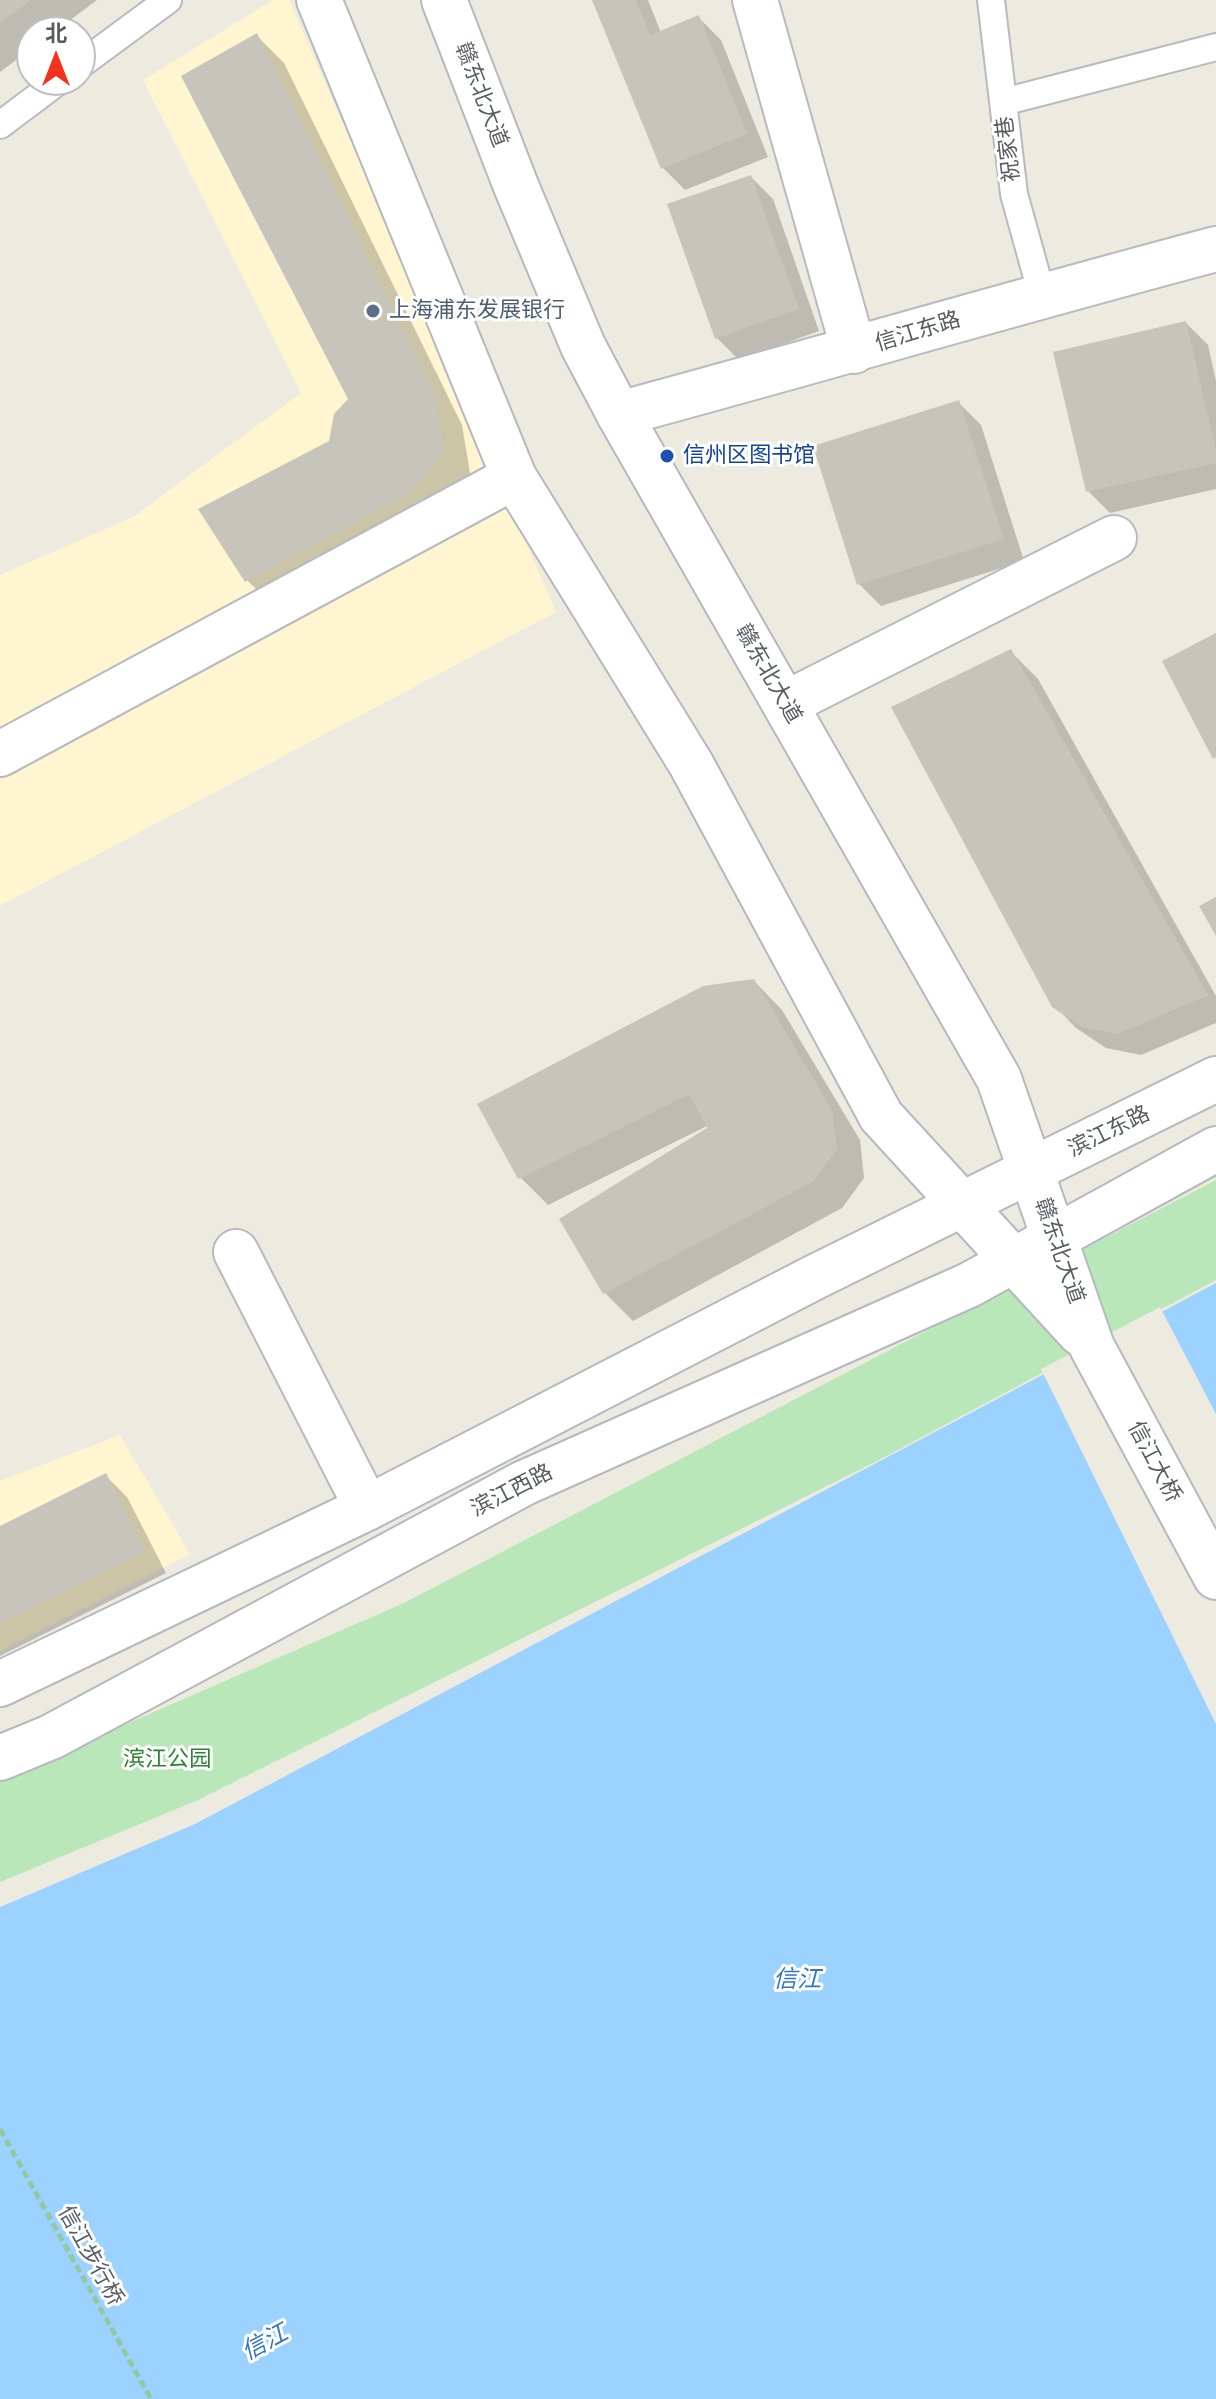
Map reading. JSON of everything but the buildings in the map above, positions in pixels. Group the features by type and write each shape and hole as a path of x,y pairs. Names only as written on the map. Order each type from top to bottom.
{"main road":[{"path":"319,0 514,477 691,764 881,1116 961,1205 1035,1250 1216,1149"},
{"name":"赣东北大道","path":"444,0 516,186 577,331 619,414 999,1079 1016,1178 1035,1250 1092,1347"},
{"path":"755,0 854,351"},
{"name":"信江东路","path":"619,414 1216,249"},
{"path":"0,754 514,477"},
{"path":"785,704 1114,538"},
{"name":"滨江东路","path":"1016,1178 1216,1079"},
{"path":"0,1684 367,1508 815,1277 1016,1178"},
{"name":"滨江西路","path":"0,1758 51,1737 524,1483 969,1285 1035,1250"},
{"path":"236,1252 367,1508"},
{"name":"信江大桥","path":"1092,1347 1216,1577"}],"lane":[{"path":"96,53 168,0"},
{"name":"祝家巷","path":"991,0 1014,194 1042,295"},
{"path":"1003,102 1216,47"},
{"path":"0,125 39,96"}],"path":[{"name":"信江步行桥","path":"0,2129 151,2399"}],"shaded area":[{"path":"273,0 289,0 556,612 0,906 0,575 133,517 301,393 143,80"},
{"path":"120,1435 190,1554 0,1651 0,1481"}],"green space":[{"name":"滨江公园","path":"1216,1180 1216,1280 879,1460 198,1800 0,1882 0,1779 404,1603"}],"water":[{"name":"信江","path":"1216,1283 1216,2399 0,2399 0,1907 195,1824"}],"pier":[{"path":"1160,1307 1216,1414 1216,1724 1041,1369"}],"place":[{"name":"上海浦东发展银行","path":"373,311"},
{"name":"信州区图书馆","path":"667,456"}]}
